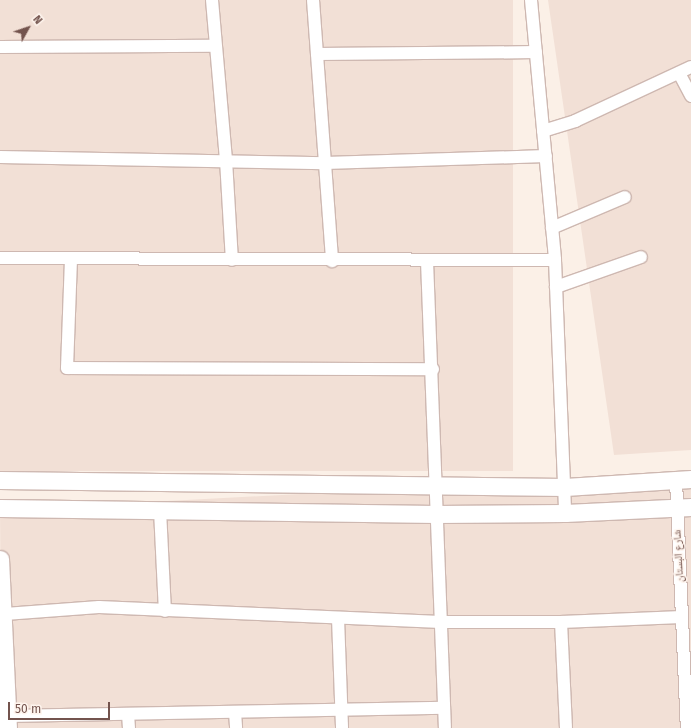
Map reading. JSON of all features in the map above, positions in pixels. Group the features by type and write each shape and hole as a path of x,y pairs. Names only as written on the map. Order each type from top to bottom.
{"street":[{"path":"212,0 226,160 232,260"},
{"path":"313,0 332,261"},
{"path":"532,0 555,260 565,513"},
{"path":"0,47 215,46"},
{"path":"317,54 536,52"},
{"path":"543,131 575,121 691,67"},
{"path":"678,73 691,96"},
{"path":"0,157 325,163 546,156"},
{"path":"552,228 625,197"},
{"path":"556,287 640,257"},
{"path":"0,258 332,261 555,260"},
{"path":"71,259 67,368 432,370"},
{"path":"427,261 445,728"},
{"path":"0,480 435,487 565,487 683,480"},
{"name":"شارع البستان","path":"683,480 684,508 682,617 687,728"},
{"path":"0,508 436,514 565,513 684,508"},
{"path":"160,510 165,611"},
{"path":"0,559 5,614 8,722 128,714 444,708"},
{"path":"5,614 100,607 441,622 561,622 682,617"},
{"path":"338,618 342,728"},
{"path":"561,622 566,728"},
{"path":"235,712 236,728"},
{"path":"128,714 129,728"}],"shaded area":[{"path":"0,0 513,0 513,471 0,471"},
{"path":"548,0 691,0 691,450 614,455"},
{"path":"691,473 691,728 2,728 0,510"}]}
